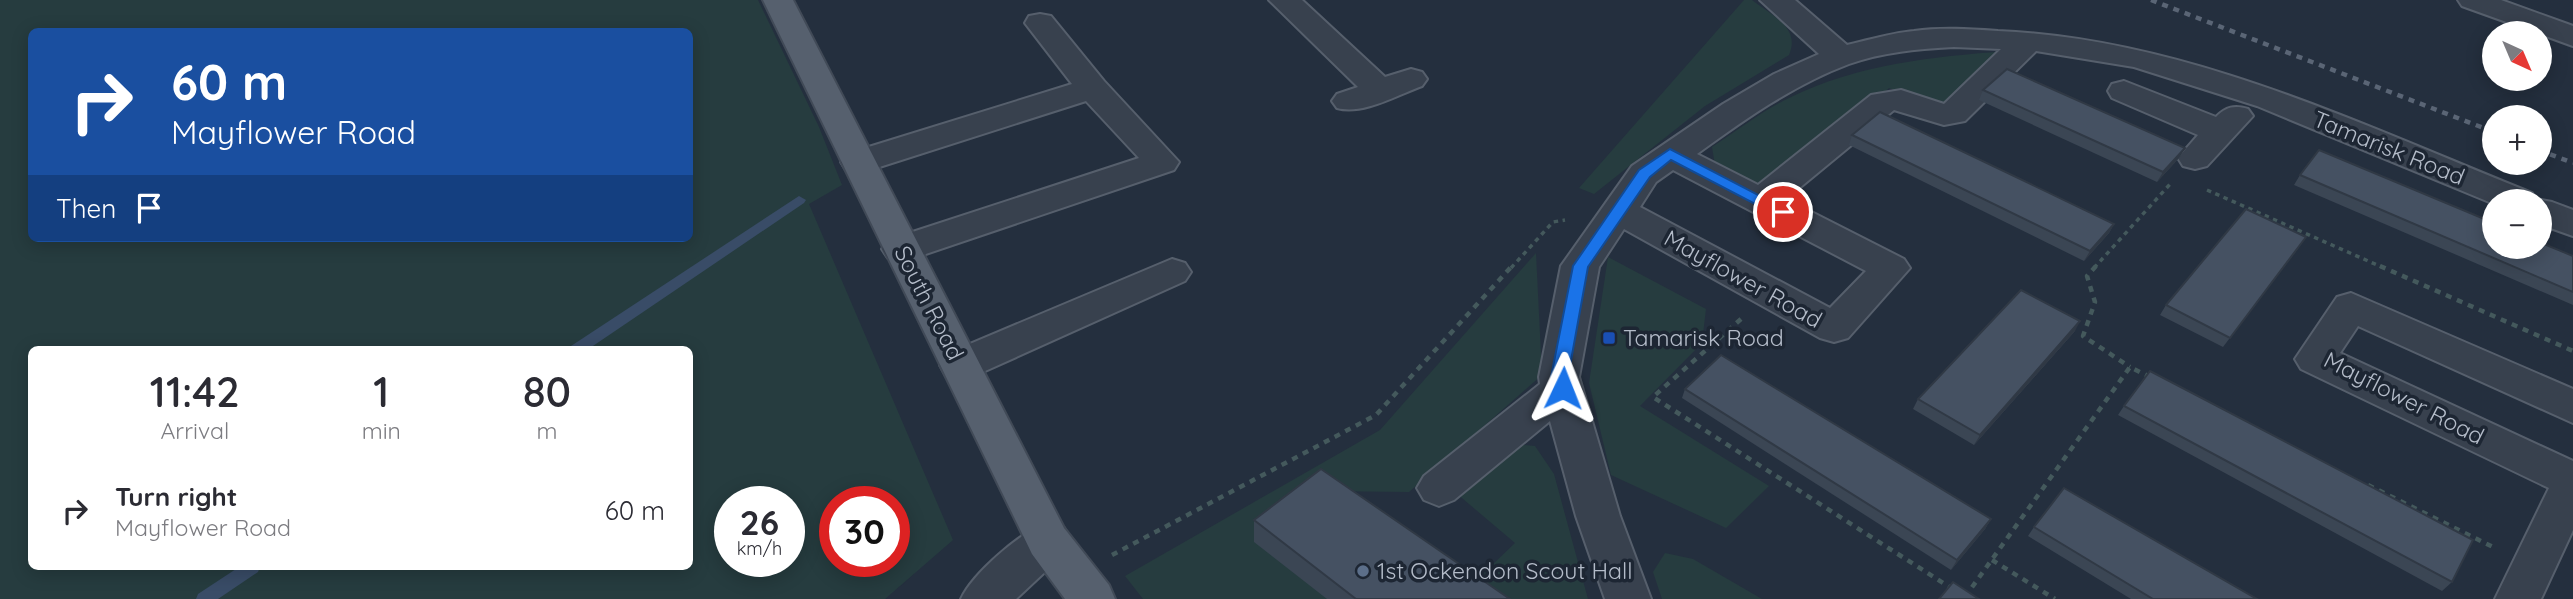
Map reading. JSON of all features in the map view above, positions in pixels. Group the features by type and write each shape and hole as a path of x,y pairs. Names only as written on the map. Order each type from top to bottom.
{"main road":[{"name":"South Road","path":"778,0 960,365 1072,572"}],"street":[{"path":"1284,0 1380,90"},
{"path":"1775,0 1840,57"},
{"path":"2473,0 2573,37"},
{"path":"901,249 1162,162 1092,88 1040,23"},
{"name":"Tamarisk Road","path":"1628,599 1598,516 1559,377 1580,266 1644,174 1670,154 1785,81 1840,57 1913,40 1954,38 2028,41 2139,58 2259,96 2489,189"},
{"path":"1761,201 1884,102 1899,99 1943,115 1953,114 2028,41"},
{"path":"1349,102 1411,79"},
{"path":"858,162 1092,88"},
{"path":"2124,91 2219,131"},
{"path":"2186,168 2219,131 2259,96"},
{"name":"Mayflower Road","path":"1619,211 1834,328 1891,268 1670,154"},
{"path":"2552,215 2573,223"},
{"path":"960,365 1172,272"},
{"name":"Mayflower Road","path":"2573,407 2351,307 2315,359 2573,482"},
{"path":"1439,488 1563,388"},
{"path":"2526,583 2573,482"},
{"path":"984,599 1072,572"}],"path":[{"path":"2154,379 2130,367 2083,336 2095,302 2087,276 2186,168 2573,351"},
{"path":"1072,572 1376,415 1553,222 1619,211"},
{"path":"1770,293 1653,397 1965,597 2130,367"},
{"path":"2362,482 2526,583"},
{"path":"1992,560 2055,599"}],"green space":[{"path":"0,0 758,0 819,127 842,185 809,204 953,540 885,599 0,599"},
{"path":"1744,0 1752,0 1783,23 1791,37 1789,55 1705,106 1594,194 1579,188"},
{"path":"2007,51 1941,110 1889,88 1771,193 1715,165 1712,147 1769,109 1815,86 1895,64"},
{"path":"1536,253 1542,375 1409,492 1320,491 1327,599 1143,599 1125,576 1380,430"},
{"path":"1608,257 1706,309 1702,343 1640,406 1769,486 1726,528 1611,475 1589,383"},
{"path":"1513,444 1535,446 1554,474 1588,599 1478,599 1466,590 1515,543 1456,493"},
{"path":"1665,553 1693,559 1762,599 1662,599 1653,572"}],"building":[{"path":"2007,69 2185,148 2163,172 1983,90"},
{"path":"1880,112 2114,224 2090,251 1852,135"},
{"path":"2319,150 2482,218 2482,253 2300,175"},
{"path":"2246,209 2306,237 2230,338 2166,305"},
{"path":"2552,247 2573,256 2573,292 2496,259 2552,259"},
{"path":"2021,290 2080,321 1980,435 1918,399"},
{"path":"1721,355 1991,519 1957,560 1685,389"},
{"path":"2150,371 2473,540 2452,582 2124,406"},
{"name":"1st Ockendon Scout Hall","path":"1321,469 1510,599 1356,599 1254,520"},
{"path":"2064,488 2257,599 2153,599 2034,527"},
{"path":"1953,582 1979,599 1939,599"}],"waterway":[{"path":"582,346 799,200"},
{"path":"204,599 248,570"}],"railway":[{"path":"2151,0 2482,127"},
{"path":"2552,155 2573,163"}],"place":[{"name":"Tamarisk Road","path":"1609,338"},
{"name":"1st Ockendon Scout Hall","path":"1363,571"}],"route":[{"path":"1563,388 1559,377 1580,266 1644,174 1670,154 1783,212"}]}
